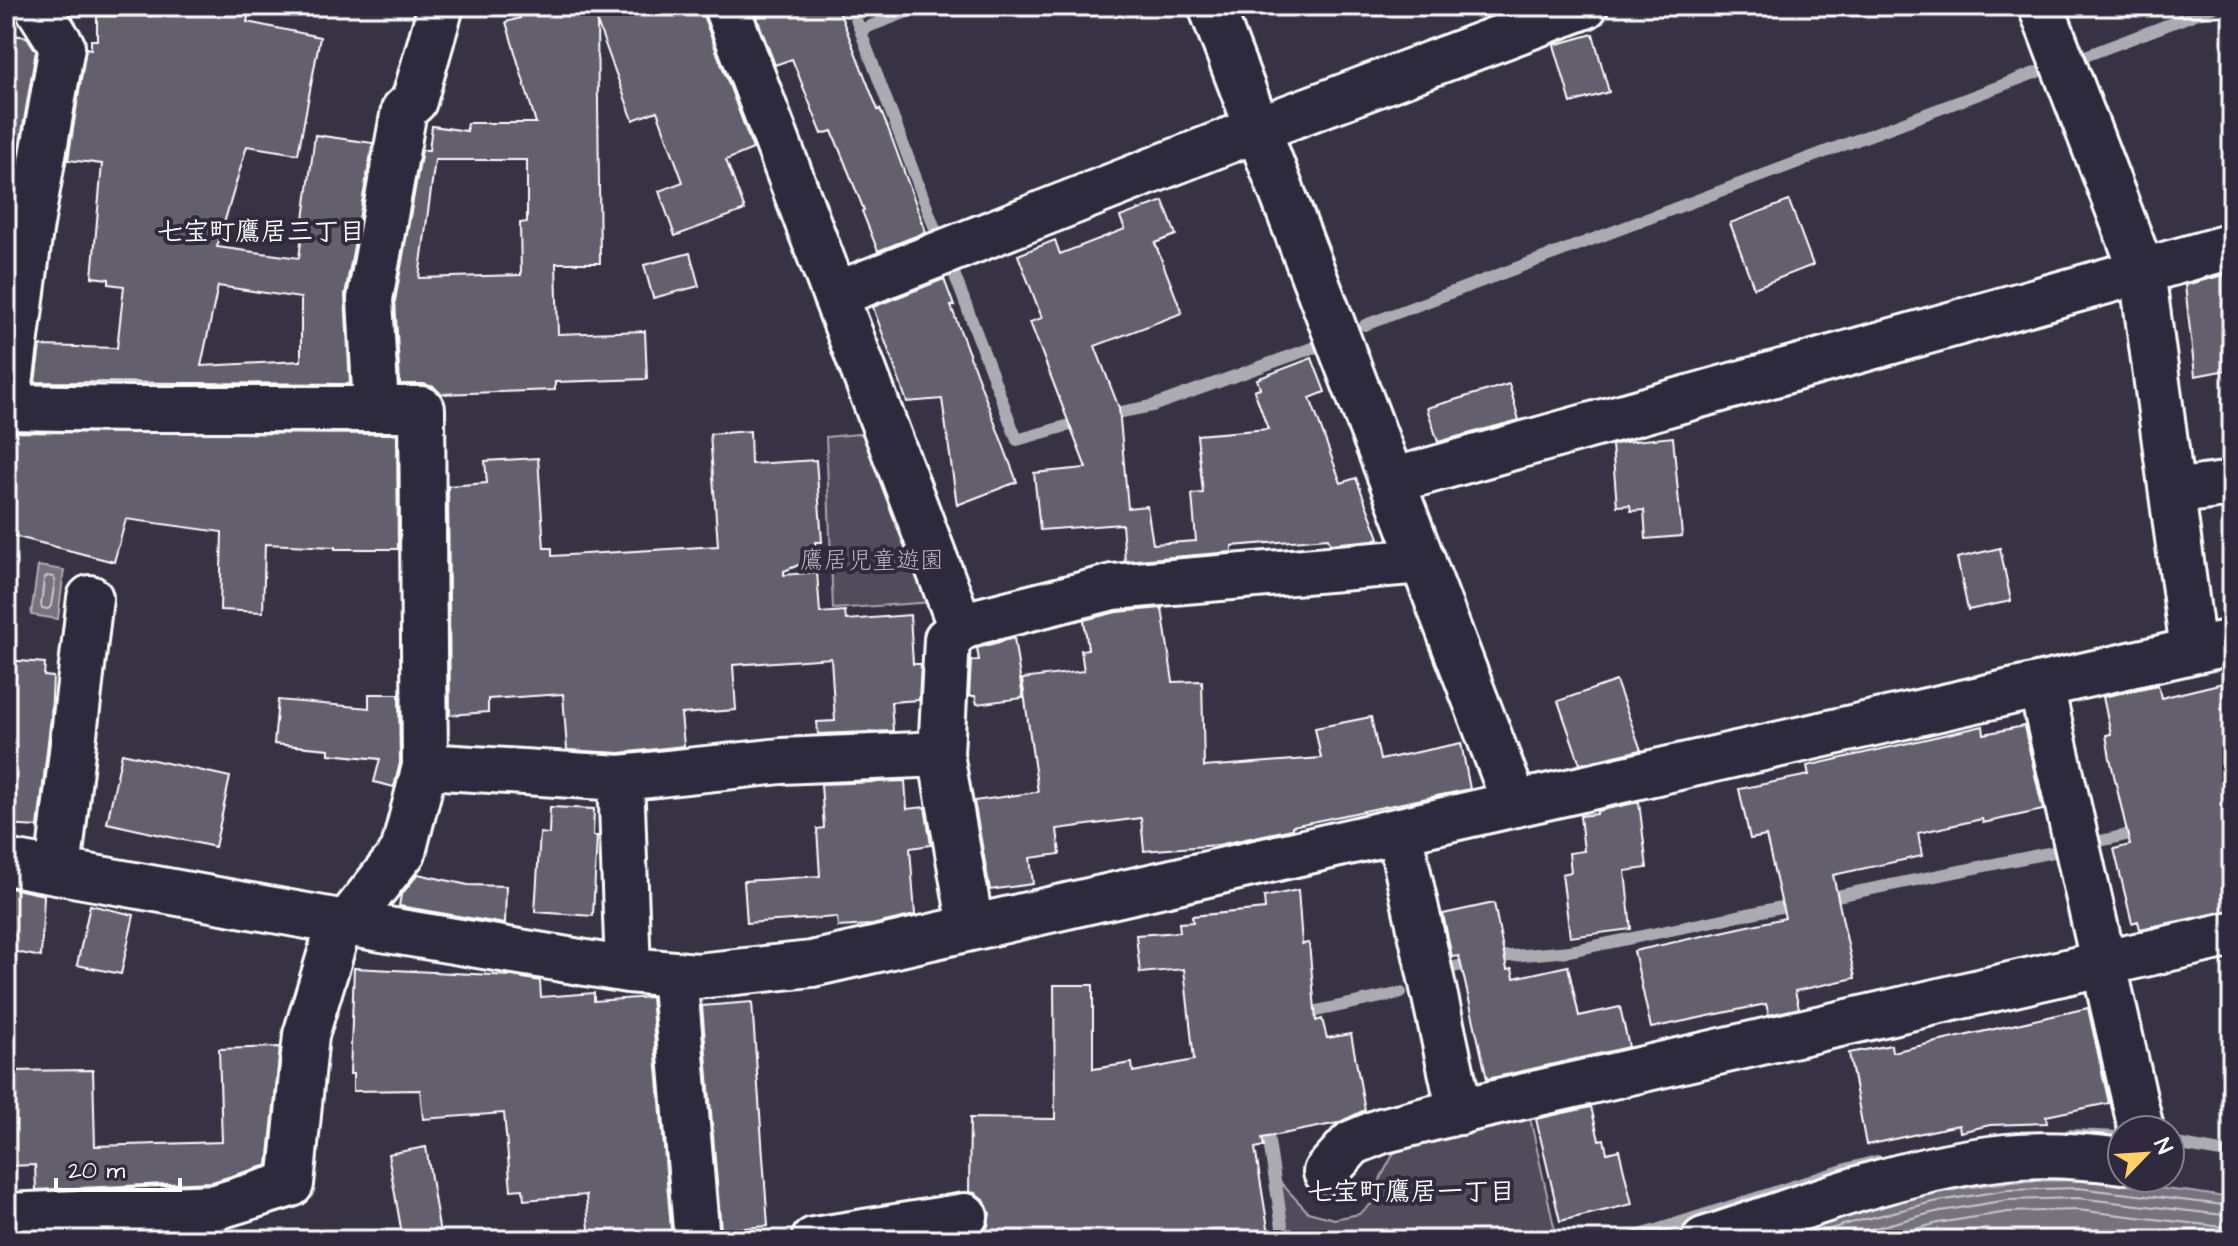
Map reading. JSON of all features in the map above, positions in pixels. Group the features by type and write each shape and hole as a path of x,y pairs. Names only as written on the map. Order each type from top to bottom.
{"street":[{"path":"6,1216 216,1207 291,1184 306,1035 344,923 403,852 425,766 422,409 7,407 30,230 62,46 37,6"},
{"path":"376,409 370,299 404,110 414,101 441,6"},
{"path":"726,6 961,628"},
{"path":"1211,6 1515,804"},
{"path":"835,295 1258,129 1585,6"},
{"path":"6,862 628,970 697,976 812,964 2212,646 2172,492 2142,271 2041,6"},
{"path":"1392,481 2232,246"},
{"path":"2172,492 2232,484"},
{"path":"971,927 941,754 947,639 975,622 1113,587 1423,561"},
{"path":"58,871 90,598"},
{"path":"2041,686 2137,1114"},
{"path":"425,766 621,778 781,761 941,754"},
{"path":"621,778 628,970"},
{"path":"1399,831 1460,1112"},
{"path":"1326,1172 1352,1143 1381,1131 2232,934"},
{"path":"674,974 697,1240"},
{"path":"1704,1240 1928,1169 2006,1157 2075,1155 2106,1159"},
{"path":"814,1240 965,1216"}],"green space":[{"name":"鷹居児童遊園","path":"869,433 933,602 833,609 826,437"},
{"path":"1527,1104 1557,1240 1289,1240 1281,1183 1308,1212 1334,1219 1359,1214 1374,1202 1381,1177 1394,1153 1424,1138"}],"water":[{"path":"38,566 64,570 58,619 31,615"},
{"path":"2078,1180 2106,1183 2106,1194 2186,1194 2186,1191 2232,1198 2232,1240 1771,1240 1915,1198 2013,1182"}],"building":[{"path":"152,6 250,6 247,22 320,37 298,154 247,146 217,247 299,258 315,135 373,143 345,295 350,384 35,382 40,346 117,348 124,286 109,284 109,279 92,277 102,164 68,160 86,48 91,49 91,40 97,40 97,16 152,16","holes":["218,286 301,298 301,361 201,366"]},
{"path":"516,6 702,6 753,149 726,160 745,210 675,236 659,191 683,182 657,111 633,120 597,22 600,263 556,263 558,334 645,331 647,379 555,382 555,390 441,394 434,387 423,384 400,384 395,301 422,150 429,150 432,126 467,131 467,123 536,123 506,22 520,18","holes":["435,160 527,160 527,222 520,223 521,275 419,278"]},
{"path":"772,6 837,6 888,128 926,232 878,251 832,131 822,134 792,59 775,65 755,13"},
{"path":"6,34 27,37 36,51 18,156 6,154"},
{"path":"1593,34 1609,92 1571,103 1554,45"},
{"path":"1163,201 1176,235 1155,243 1182,313 1095,346 1119,408 1128,508 1147,506 1153,544 1196,541 1192,494 1203,493 1197,435 1268,429 1254,390 1260,388 1257,379 1312,358 1325,392 1310,398 1341,483 1356,478 1379,538 1330,544 1328,538 1232,546 1232,552 1125,561 1122,524 1040,530 1034,473 1086,468 1030,322 1042,318 1018,255 1055,240 1060,254 1125,229 1120,217"},
{"path":"1789,201 1813,265 1754,288 1730,223"},
{"path":"690,253 699,286 653,298 644,265"},
{"path":"2232,273 2232,369 2195,376 2185,285"},
{"path":"944,279 954,306 951,306 1017,482 957,505 942,399 907,402 873,307"},
{"path":"1509,384 1519,420 1438,442 1427,408"},
{"path":"750,431 751,464 816,460 822,542 815,542 816,558 784,571 784,575 817,572 820,613 845,611 846,620 910,615 913,664 921,664 919,700 891,702 893,731 818,734 817,722 835,721 831,658 733,665 736,710 681,714 684,746 620,753 567,750 563,694 488,699 488,712 450,715 448,486 487,483 485,461 538,458 544,548 552,548 552,556 718,546 710,434"},
{"path":"6,432 397,434 398,549 265,544 263,612 220,610 222,532 126,519 114,562 6,534"},
{"path":"1673,437 1682,536 1646,539 1644,510 1631,511 1630,505 1617,506 1612,445"},
{"path":"2000,548 2011,601 1968,610 1957,558"},
{"path":"1162,608 1173,682 1202,681 1204,767 1321,758 1315,728 1371,717 1380,760 1461,743 1470,789 1292,826 1292,829 1218,845 1144,851 1141,818 1057,829 1060,854 1030,858 1033,884 990,890 974,801 1038,792 1022,679 1084,671 1081,650 1088,649 1084,620 1117,612"},
{"path":"1014,638 1023,698 977,704 975,696 969,696 971,661 979,660 977,648"},
{"path":"6,660 45,663 44,676 53,677 38,827 6,825"},
{"path":"1616,681 1641,750 1580,764 1558,701"},
{"path":"2223,683 2232,722 2232,910 2140,929 2138,921 2132,923 2114,849 2130,845 2110,758 2106,735 2111,734 2103,697 2158,685 2161,698"},
{"path":"369,694 399,694 400,763 394,787 374,782 380,759 329,754 329,749 274,744 278,700 369,708"},
{"path":"1983,726 1984,734 2024,726 2043,810 1918,833 1922,856 1833,875 1855,978 1795,991 1799,1008 1769,1015 1766,1004 1651,1028 1634,951 1785,918 1766,836 1750,839 1739,789 1809,775 1807,766"},
{"path":"122,753 230,777 215,847 107,823"},
{"path":"905,781 907,809 925,807 931,845 910,848 915,915 872,925 838,927 837,917 747,923 744,881 820,876 817,829 824,828 821,784"},
{"path":"1639,802 1647,868 1625,871 1631,929 1570,937 1562,874 1571,872 1569,853 1584,851 1580,816"},
{"path":"550,807 594,809 593,836 597,836 593,916 535,912 540,833 549,834"},
{"path":"418,874 468,885 506,886 505,924 399,906 401,895"},
{"path":"6,887 44,895 41,957 6,950"},
{"path":"1298,890 1302,944 1309,943 1316,1021 1322,1019 1327,1038 1351,1034 1365,1110 1338,1123 1262,1138 1264,1146 1255,1148 1270,1240 971,1240 981,1235 988,1226 990,1213 984,1200 969,1192 970,1118 1055,1119 1054,985 1093,985 1093,1069 1132,1063 1133,1072 1194,1060 1184,969 1140,973 1136,935 1180,932 1179,923 1193,922 1192,916 1265,909 1264,897"},
{"path":"1494,903 1507,970 1512,969 1514,978 1568,966 1579,1016 1620,1007 1629,1047 1487,1079 1459,956 1452,957 1443,914"},
{"path":"90,905 134,915 121,974 77,965"},
{"path":"354,968 512,976 540,981 541,997 594,993 594,1001 651,997 672,1240 590,1240 586,1195 524,1200 523,1189 511,1190 504,1113 423,1119 420,1090 353,1091 353,1074 350,1074"},
{"path":"752,1002 768,1226 721,1230 702,1006"},
{"path":"2088,1008 2109,1103 2046,1116 2047,1123 1990,1125 1960,1132 1959,1125 1866,1145 1849,1053 1891,1045 1892,1052"},
{"path":"280,1047 268,1165 212,1182 36,1190 35,1165 6,1166 6,1071 93,1070 95,1146 222,1142 219,1049"},
{"path":"1591,1107 1599,1140 1604,1139 1607,1153 1619,1150 1632,1204 1560,1221 1536,1119"},
{"path":"426,1147 441,1240 403,1240 388,1154"},
{"path":"209,1232 209,1240 134,1240 134,1236"}],"waterway":[{"path":"851,6 937,234"},
{"path":"860,30 923,6"},
{"path":"2080,58 2217,6"},
{"path":"1365,325 2048,68"},
{"path":"952,268 1017,440 1084,421"},
{"path":"1106,415 1152,406 1315,347"},
{"path":"2092,843 2143,831"},
{"path":"1822,899 2058,851"},
{"path":"1454,967 1499,957 1570,951 1796,904"},
{"path":"1302,1014 1401,993"},
{"path":"1266,1122 1284,1240"},
{"path":"2069,1135 2106,1136"},
{"path":"2186,1146 2232,1154"},
{"path":"1625,1240 1877,1161"}],"district":[{"name":"七宝町鷹居三丁目","path":"261,232"},
{"name":"七宝町鷹居一丁目","path":"1411,1192"}]}
